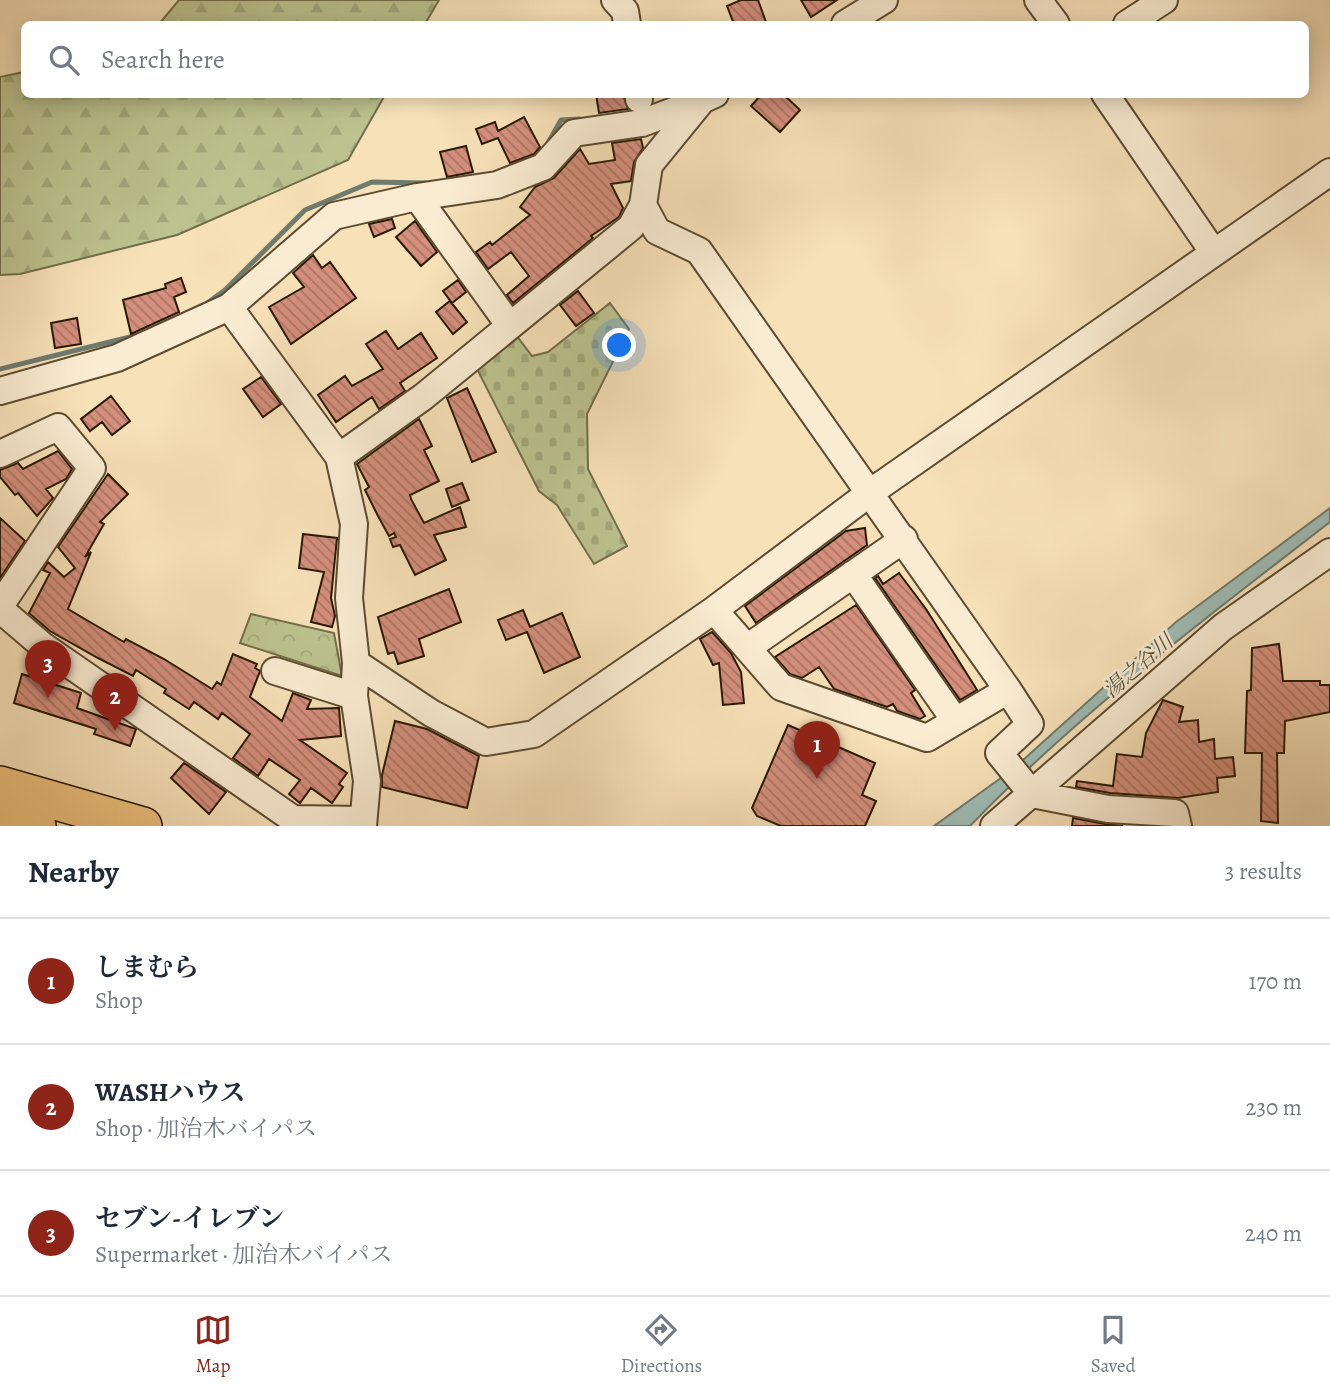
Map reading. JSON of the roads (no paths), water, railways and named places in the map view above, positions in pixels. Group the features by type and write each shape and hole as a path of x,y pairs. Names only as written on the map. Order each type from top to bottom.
{"highway":[{"path":"0,785 143,826"},
{"path":"0,814 37,826"}],"street":[{"path":"615,0 625,11 627,21"},
{"path":"850,21 884,0"},
{"path":"1038,0 1054,21"},
{"path":"1132,21 1164,0"},
{"path":"0,391 117,358 229,307 334,216 417,197 497,186 543,167 574,133 640,108 703,98"},
{"path":"338,457 422,397 631,227 643,205 649,165 708,98"},
{"path":"1108,98 1214,253"},
{"path":"356,663 431,713 486,743 534,734 714,610 871,492 1330,172"},
{"path":"417,197 510,326"},
{"path":"643,205 657,231 699,251 1008,690 1030,724 999,753 1032,794 1108,809 1175,813 1178,826"},
{"path":"0,454 58,427 92,468 0,608 43,646 293,819 363,823 367,781 354,696 356,663 349,598 354,524 338,457 229,307"},
{"path":"747,648 904,540"},
{"path":"994,826 1223,627 1330,552"},
{"path":"853,574 954,719"},
{"path":"714,610 781,687 927,738 954,719 1008,690"},
{"path":"275,671 354,696"}],"water":[{"name":"湯之谷川","path":"1330,508 1330,522 1099,705 970,826 934,826 1012,770 1176,622"}],"waterway":[{"path":"548,143 561,120 580,119"},
{"path":"206,304 225,290 305,210 372,182 426,183"},
{"path":"0,369 138,335"}],"place":[{"name":"セブン-イレブン","path":"48,698"},
{"name":"WASHハウス","path":"115,731"},
{"name":"しまむら","path":"817,779"}]}
